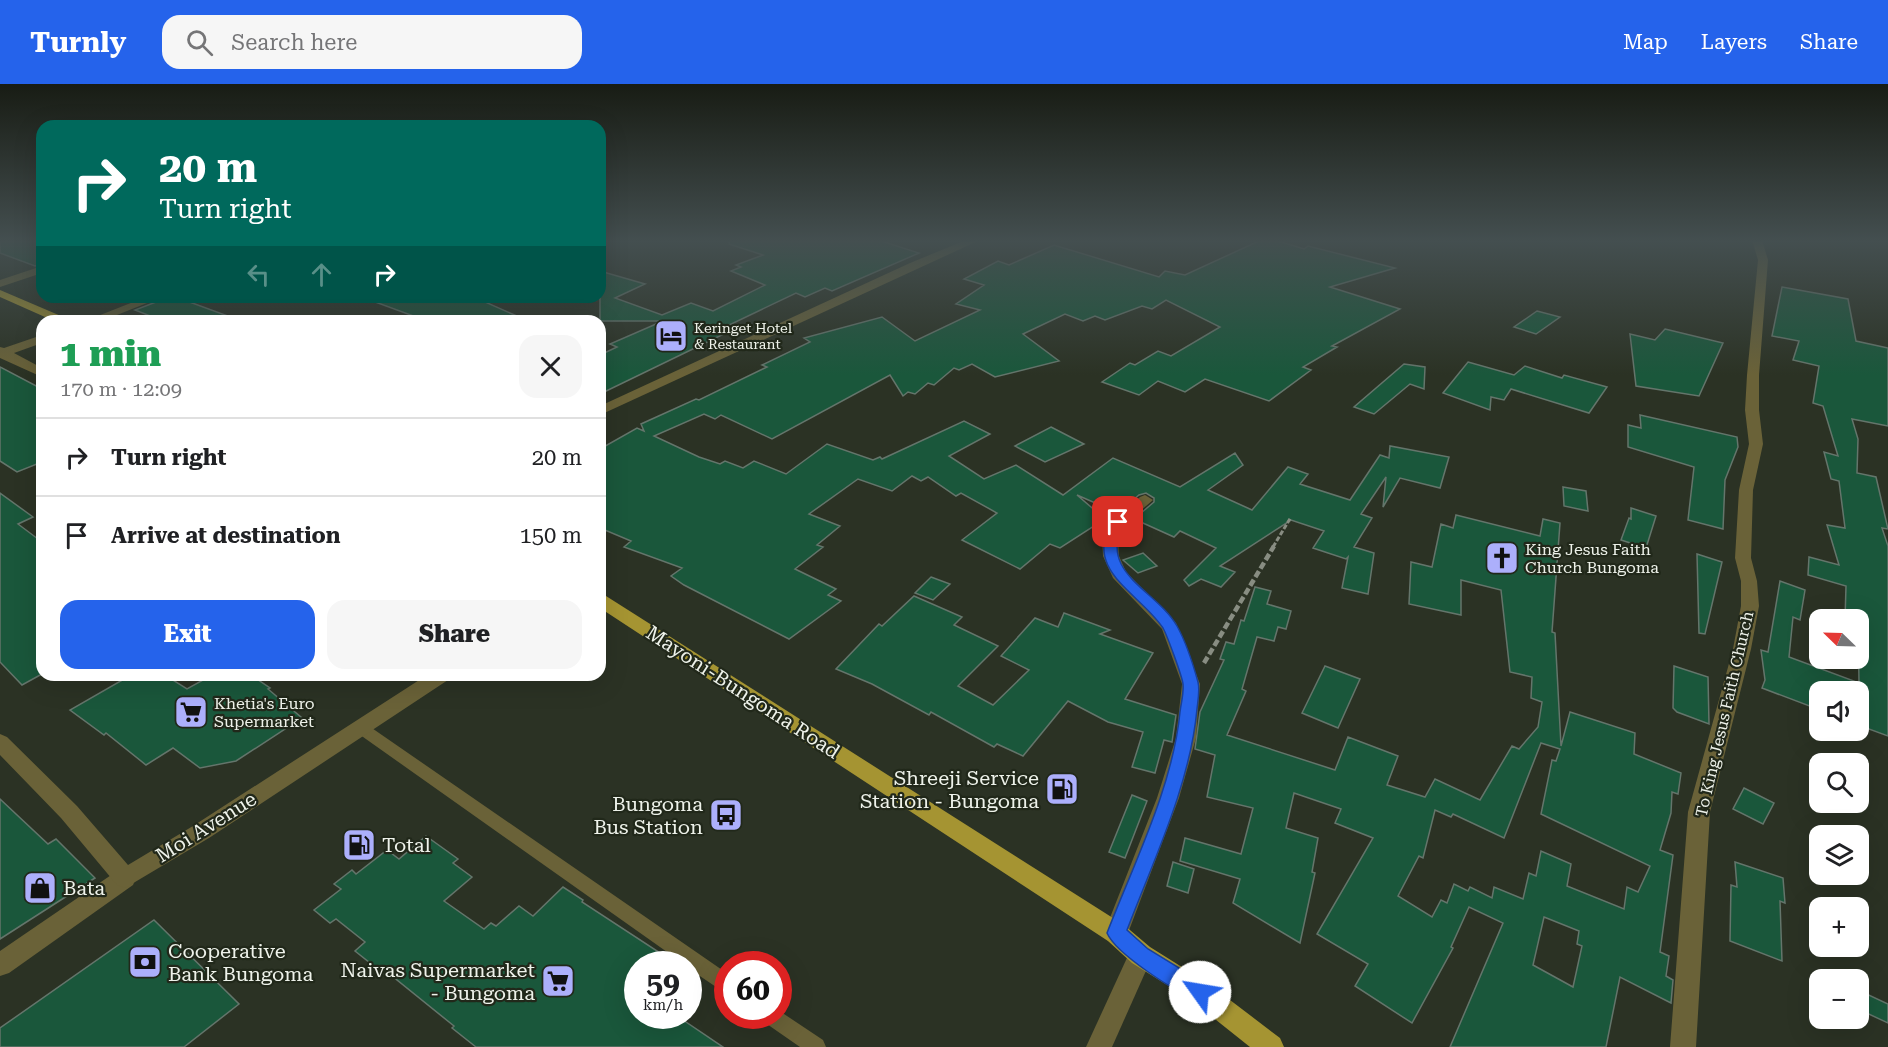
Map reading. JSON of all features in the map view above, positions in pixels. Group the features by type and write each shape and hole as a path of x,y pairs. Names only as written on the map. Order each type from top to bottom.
{"main road":[{"path":"0,293 50,315"},
{"name":"Mayoni-Bungoma Road","path":"606,604 1116,933 1141,955 1200,992 1271,1047"}],"street":[{"path":"606,408 871,285"},
{"name":"To King Jesus Faith Church","path":"1683,1047 1699,812 1742,649 1749,606 1749,581 1743,558 1746,490 1756,444 1752,410 1753,375 1761,285"},
{"path":"107,315 140,303"},
{"path":"1,353 36,341"},
{"path":"1,353 36,371"},
{"path":"1116,933 1168,798 1183,748 1191,684 1170,627 1119,574 1111,556 1110,537 1118,522 1145,500"},
{"name":"Moi Avenue","path":"0,965 124,878 201,832 432,681"},
{"path":"0,742 69,812 124,878"},
{"path":"1099,1047 1141,955"}],"lane":[{"path":"361,728 714,975"},
{"path":"790,1029 816,1047"}],"path":[{"path":"1191,684 1291,517"}],"building":[{"path":"606,285 643,285 615,298 662,315 691,303 713,311 765,285 846,285 832,291 825,288 805,297 796,293 725,327 732,330 606,391 606,352 617,347 610,344 663,321 606,321 606,315 600,315 600,303 606,303"},
{"path":"984,285 1337,285 1330,287 1400,309 1332,346 1337,347 1303,367 1311,370 1269,401 1205,379 1185,392 1158,381 1139,395 1102,382 1130,363 1135,365 1158,351 1171,356 1220,327 1166,300 1152,309 1142,306 1105,320 1095,316 1083,321 1065,314 1023,334 1059,361 995,377 972,364 959,370 954,368 934,385 928,383 915,394 908,392 903,396 890,375 772,439 721,415 715,419 704,414 654,436 720,464 725,461 743,468 754,461 786,474 827,444 873,460 880,457 882,459 964,421 990,434 949,456 984,479 1016,465 1063,495 1113,458 1180,487 1235,453 1243,465 1208,490 1252,510 1288,467 1308,474 1300,484 1350,500 1380,455 1389,458 1390,446 1449,457 1440,488 1400,478 1383,507 1386,477 1361,514 1372,518 1354,547 1374,553 1368,594 1342,588 1348,557 1346,559 1313,548 1324,531 1291,520 1220,566 1235,572 1221,587 1201,579 1189,586 1184,580 1216,548 1180,531 1174,537 1134,519 1154,502 1154,498 1146,493 1139,495 1118,513 1077,495 1105,519 1060,548 1050,544 1020,569 962,540 997,513 961,493 956,496 928,477 921,481 912,476 892,491 858,479 809,514 840,526 817,545 823,547 795,569 836,589 828,595 841,601 789,639 684,585 671,576 682,568 624,547 631,541 606,531 606,446 637,428 644,431 641,424 696,399 699,400 767,367 762,365 810,342 804,338 882,317 915,341 980,310 956,304"},
{"path":"1782,287 1848,299 1856,341 1888,348 1888,426 1852,419 1858,439 1857,473 1876,477 1888,529 1882,528 1888,546 1888,736 1869,729 1869,681 1859,681 1859,669 1869,669 1869,609 1845,609 1846,586 1808,575 1809,557 1839,565 1827,525 1845,528 1839,481 1831,479 1824,452 1838,456 1823,406 1813,403 1819,366 1793,360 1799,341 1772,336"},
{"path":"153,303 192,303 225,315 148,315 135,310"},
{"path":"378,303 488,303 514,315 411,315"},
{"path":"1537,311 1560,317 1536,334 1514,327"},
{"path":"1665,329 1723,343 1699,396 1636,386 1630,334 1655,340"},
{"path":"1468,362 1514,375 1525,366 1562,378 1564,375 1607,387 1589,413 1511,389 1504,400 1491,397 1490,410 1443,393"},
{"path":"1404,364 1425,367 1424,389 1410,384 1374,414 1354,407"},
{"path":"0,367 36,386 36,464 17,472 0,461"},
{"path":"1640,415 1737,437 1738,447 1725,480 1723,529 1688,520 1694,467 1628,447 1628,425 1641,428"},
{"path":"1051,427 1084,444 1045,462 1015,446"},
{"path":"1563,487 1586,491 1588,511 1564,506"},
{"path":"0,493 33,517 18,524 36,538 36,677 22,685 0,662"},
{"path":"1631,508 1656,516 1646,548 1621,540 1629,518 1631,519"},
{"path":"1456,515 1540,536 1543,519 1560,523 1552,632 1555,633 1561,746 1570,712 1635,733 1634,754 1681,773 1678,794 1672,792 1671,813 1660,850 1673,855 1660,952 1669,956 1666,976 1673,980 1671,1003 1620,977 1606,1047 1450,1047 1503,923 1469,907 1451,947 1453,948 1412,1023 1355,986 1368,964 1317,934 1373,838 1335,823 1341,809 1294,793 1286,828 1318,838 1312,872 1315,873 1300,943 1233,903 1240,879 1180,861 1185,838 1241,854 1253,808 1207,797 1215,755 1195,749 1200,712 1224,660 1220,659 1226,642 1234,644 1255,587 1271,591 1267,604 1291,611 1286,629 1278,627 1274,641 1257,637 1242,689 1246,691 1227,735 1335,770 1348,737 1398,756 1387,785 1425,797 1435,779 1480,800 1512,746 1519,749 1538,727 1542,702 1531,698 1532,677 1510,672 1501,590 1461,580 1461,615 1409,604 1411,562 1432,567 1441,524 1453,528","holes":["1541,743 1560,749 1556,761 1552,760 1541,814 1650,866 1638,892 1627,887 1624,909 1567,886 1571,864 1541,851 1536,876 1529,873 1523,899 1494,887 1492,898 1470,887 1468,891 1454,884 1447,903 1441,900 1432,917 1398,896 1419,856 1423,858 1435,810 1451,817 1453,814 1504,838","1544,917 1579,931 1577,944 1582,946 1573,987 1533,965"]},
{"path":"1143,553 1157,566 1138,573 1123,560"},
{"path":"1697,554 1722,562 1705,634 1699,633"},
{"path":"931,577 950,584 933,600 915,593"},
{"path":"1780,581 1805,590 1800,620 1793,617 1789,657 1809,664 1809,669 1821,669 1854,681 1809,681 1809,706 1762,688 1765,680 1761,650 1768,652"},
{"path":"914,596 962,617 954,625 998,646 958,686 993,705 1029,670 1001,656 1035,618 1058,627 1064,613 1110,630 1100,634 1153,653 1125,699 1176,715 1172,742 1164,740 1155,773 1132,767 1143,732 1108,722 1068,701 1023,756 997,744 994,747 931,712 929,715 872,684 836,669 879,624 882,626"},
{"path":"1325,666 1360,679 1338,728 1302,713"},
{"path":"1674,666 1708,677 1709,724 1677,712 1673,708"},
{"path":"121,681 174,681 187,689 201,681 260,681 302,718 236,761 200,768 173,748 146,765 106,733 104,735 70,710"},
{"path":"1744,788 1774,803 1763,824 1733,809"},
{"path":"1132,795 1147,801 1125,858 1109,852"},
{"name":"Bata","path":"0,799 48,844 56,839 95,878 0,939"},
{"path":"426,836 458,859 453,863 472,877 444,901 484,929 491,923 496,926 519,906 533,916 563,887 657,951 624,951 624,1029 696,1029 723,1047 476,1047 452,1028 454,1026 387,972 384,974 355,951 365,942 336,919 330,923 314,910 341,889 334,884 352,870 356,874 387,850 399,859"},
{"path":"1173,862 1194,869 1188,893 1167,886"},
{"path":"1735,862 1783,878 1785,903 1780,901 1782,961 1730,941 1731,885 1737,887"},
{"name":"Cooperative Bank Bungoma","path":"154,920 239,1004 184,1047 0,1047 0,1028"},
{"path":"1869,995 1888,1004 1888,1023 1869,1014"}],"place":[{"name":"Keringet Hotel & Restaurant","path":"671,336"},
{"name":"King Jesus Faith Church Bungoma","path":"1502,558"},
{"name":"Khetia's Euro Supermarket","path":"191,712"},
{"name":"Shreeji Service Station - Bungoma","path":"1062,789"},
{"name":"Bungoma Bus Station","path":"726,815"},
{"name":"Total","path":"359,845"},
{"name":"Bata","path":"40,888"},
{"name":"Cooperative Bank Bungoma","path":"145,962"},
{"name":"Naivas Supermarket - Bungoma","path":"558,981"}],"route":[{"path":"1118,522 1110,537 1111,556 1119,574 1170,627 1191,684 1186,738 1168,798 1116,933 1141,955 1200,992"}]}
